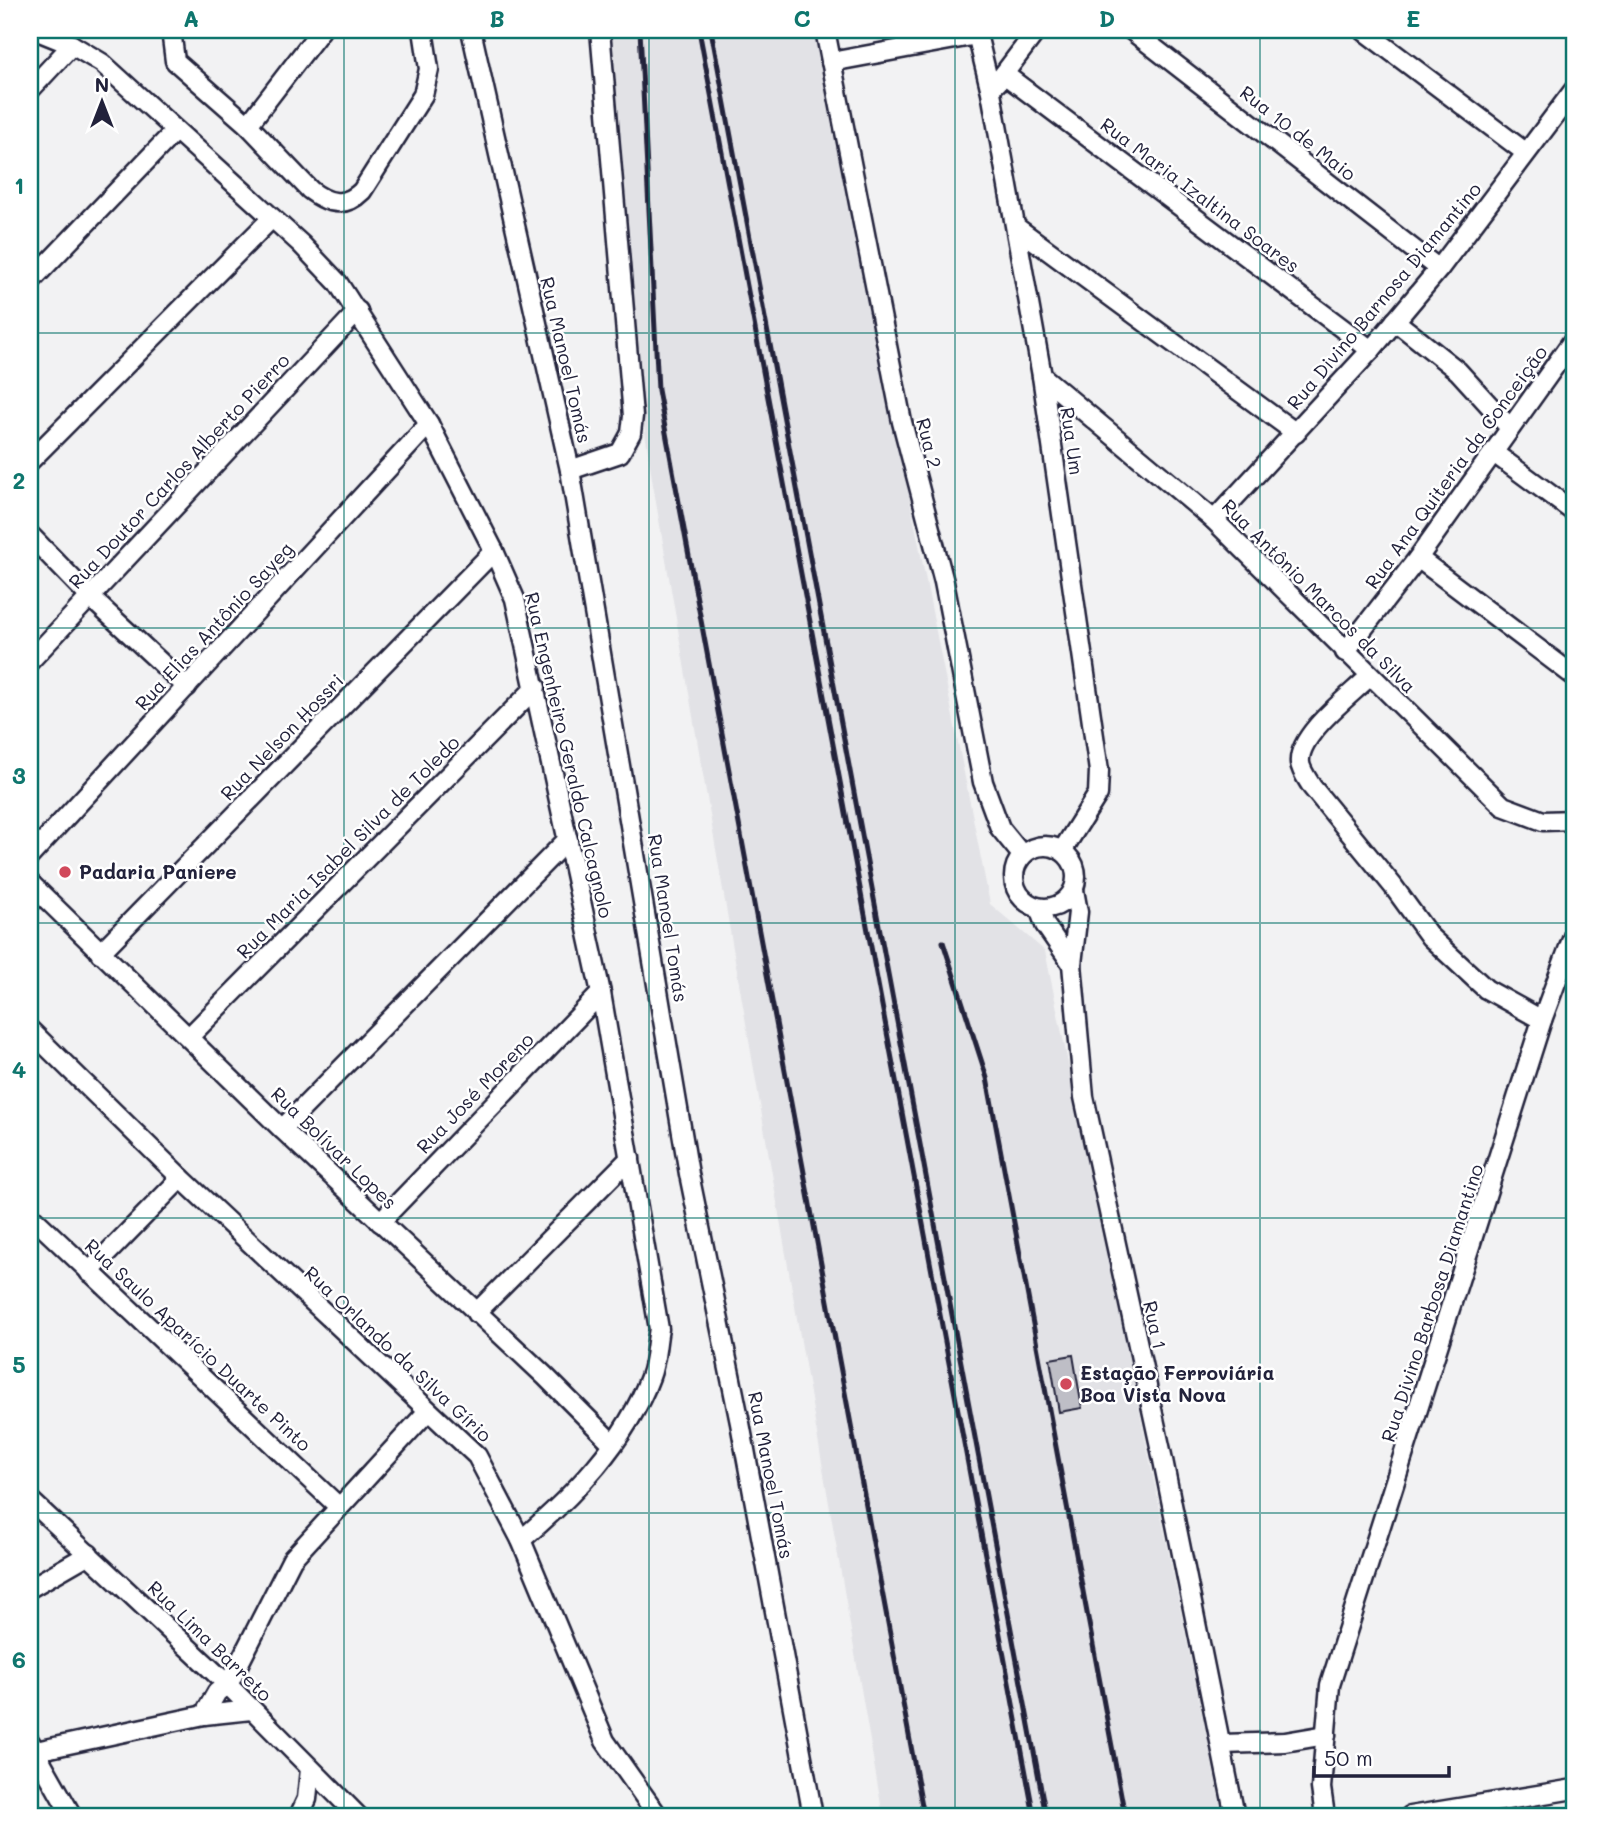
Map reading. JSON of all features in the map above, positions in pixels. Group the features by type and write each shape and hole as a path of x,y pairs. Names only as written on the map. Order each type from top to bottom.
{"street":[{"name":"Rua Engenheiro Geraldo Calcagnolo","path":"35,30 72,45 102,63 324,268 358,311 429,424 494,551 515,600 537,687 601,993 659,1329 651,1374 634,1412 592,1472 564,1504 521,1540"},
{"path":"171,30 176,61 248,125 320,198 334,203 349,201 362,191 423,95 429,69 423,30"},
{"path":"248,125 321,30"},
{"name":"Rua Manoel Tomás","path":"471,30 570,470 689,1174 740,1423 813,1816"},
{"path":"570,470 620,453 631,433 633,416 600,30"},
{"name":"Rua 2","path":"825,30 902,422 944,582 983,782 1000,828 1022,855"},
{"path":"991,92 1037,30"},
{"name":"Rua 10 de Maio","path":"1132,30 1439,269"},
{"path":"1363,30 1525,152"},
{"path":"831,62 977,32"},
{"name":"Rua Um","path":"977,32 991,92 1042,376 1099,780 1098,794 1062,850"},
{"path":"30,90 72,45"},
{"name":"Rua Maria Izaltina Soares","path":"1004,74 1371,350"},
{"name":"Rua Divino Barnosa Diamantino","path":"1214,520 1371,350 1439,269 1574,90"},
{"path":"30,282 174,132"},
{"path":"30,461 272,218"},
{"path":"1016,227 1296,433"},
{"name":"Rua Doutor Carlos Alberto Pierro","path":"30,661 358,311"},
{"path":"1395,321 1458,371 1510,428"},
{"name":"Rua Ana Quiteria da Conceição","path":"1345,652 1418,558 1573,343"},
{"name":"Rua Antônio Marcos da Silva","path":"1042,376 1214,520 1503,806 1543,821 1574,820"},
{"name":"Rua Elias Antônio Sayeg","path":"30,856 429,424"},
{"path":"1494,453 1574,512"},
{"path":"30,535 90,597 187,687"},
{"name":"Rua Nelson Hossri","path":"100,953 494,551"},
{"path":"1418,558 1574,676"},
{"path":"1370,676 1304,740 1300,763 1302,769 1312,787 1394,886 1430,937 1486,989 1542,1020"},
{"name":"Rua Maria Isabel Silva de Toledo","path":"190,1036 537,687"},
{"path":"282,1129 568,839"},
{"path":"1041,846 1062,850 1072,861 1077,875 1074,890 1065,901 1053,908 1039,908 1024,901 1014,887 1014,870 1022,855 1041,846"},
{"name":"Rua Bolívar Lopes","path":"30,883 100,953 190,1036 282,1129 611,1443"},
{"name":"Rua 1","path":"1074,890 1078,912 1072,964 1084,1097 1235,1816"},
{"name":"Rua 1","path":"1039,908 1045,925 1072,964"},
{"name":"Rua Divino Barbosa Diamantino","path":"1326,1735 1330,1685 1542,1020 1574,934"},
{"name":"Rua José Moreno","path":"380,1222 601,993"},
{"name":"Rua Orlando da Silva Gírio","path":"30,1030 181,1178 477,1456 521,1540 605,1741 658,1816"},
{"path":"476,1313 630,1158"},
{"path":"89,1272 181,1178"},
{"name":"Rua Saulo Aparício Duarte Pinto","path":"30,1215 338,1506"},
{"path":"204,1715 217,1692 228,1685 292,1559 428,1411"},
{"name":"Rua Lima Barreto","path":"30,1500 228,1685 358,1816"},
{"path":"30,1588 89,1554"},
{"path":"72,1816 33,1747 204,1715 251,1710"},
{"path":"1222,1744 1285,1742 1326,1735 1321,1788 1325,1816"},
{"path":"299,1816 307,1798 310,1769"},
{"path":"307,1798 328,1786"},
{"path":"1410,1816 1574,1789"}],"shaded area":[{"path":"608,30 817,30 990,904 1045,951 1223,1816 883,1816 653,485 635,367"}],"building":[{"name":"Estação Ferroviária Boa Vista Nova","path":"1073,1355 1082,1408 1059,1412 1050,1359"}],"railway":[{"path":"640,30 658,390 924,1816"},
{"path":"699,30 1034,1816"},
{"path":"711,30 1046,1816"},
{"path":"943,942 987,1078 1125,1816"}],"place":[{"name":"Padaria Paniere","path":"65,872"},
{"name":"Estação Ferroviária Boa Vista Nova","path":"1066,1384"}]}
